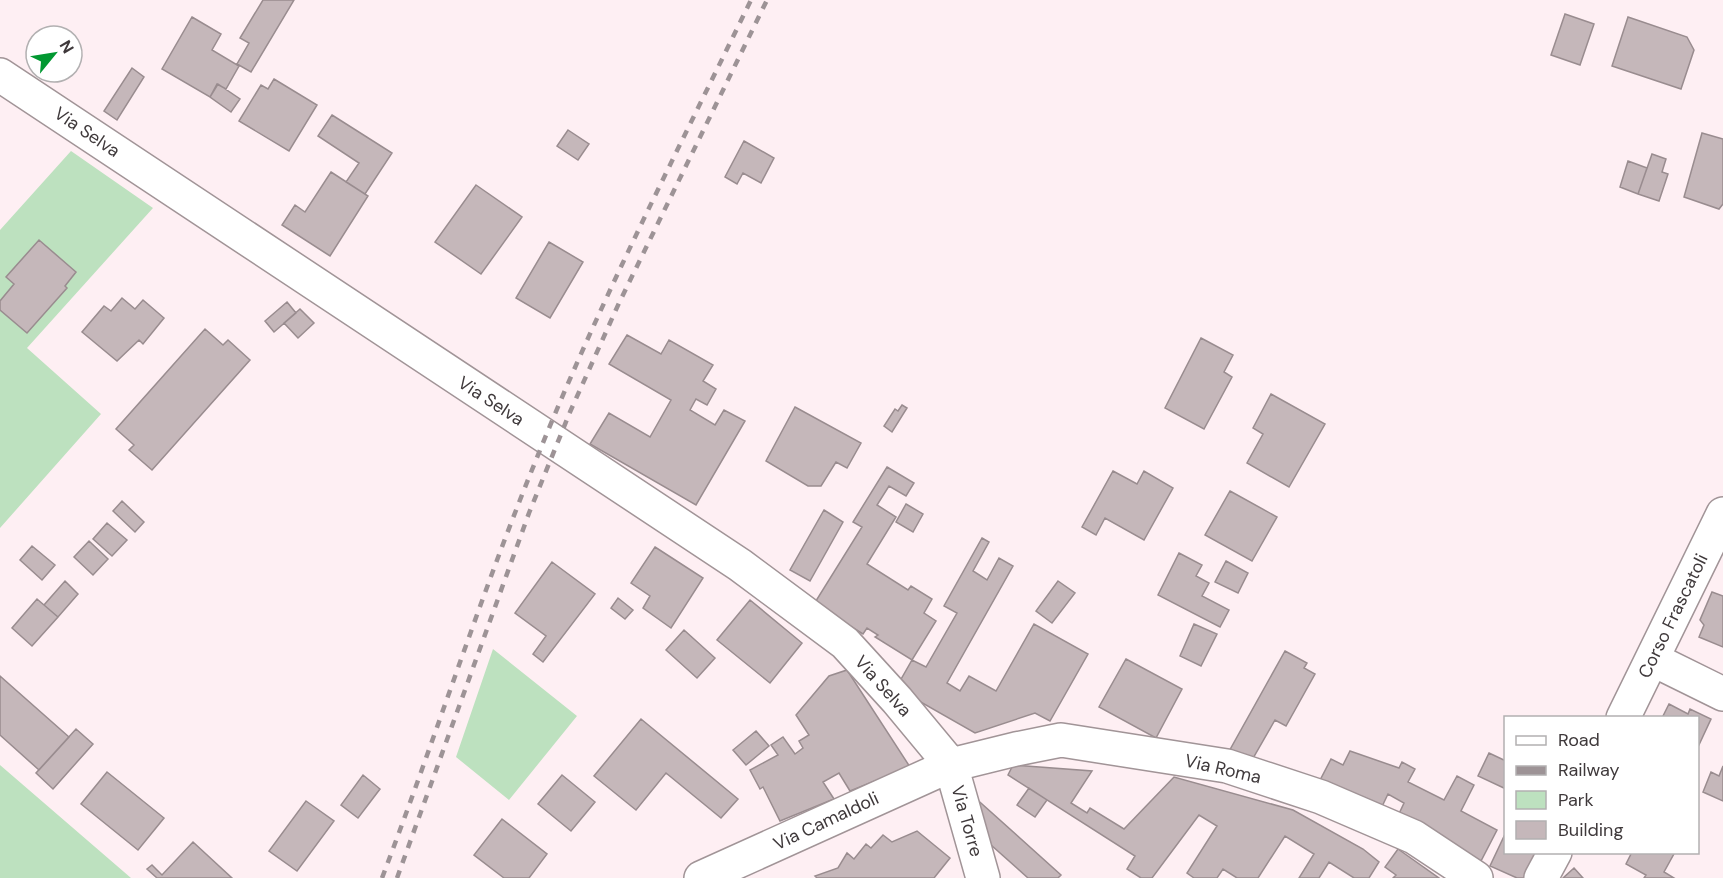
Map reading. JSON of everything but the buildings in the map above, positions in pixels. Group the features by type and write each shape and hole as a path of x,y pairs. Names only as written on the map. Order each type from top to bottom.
{"street":[{"name":"Via Selva","path":"0,75 740,565 845,643 897,700 951,765"},
{"name":"Corso Frascatoli","path":"1624,716 1723,513"},
{"path":"1652,659 1723,694"},
{"name":"Via Roma","path":"951,765 1016,748 1061,740 1227,766 1321,797 1414,837 1476,878"},
{"name":"Via Camaldoli","path":"701,878 951,765"},
{"name":"Via Torre","path":"951,765 983,878"},
{"path":"1541,878 1554,854"}],"green space":[{"path":"71,151 153,208 27,348 101,414 0,528 0,230"},
{"path":"493,649 577,716 509,800 456,757"},
{"path":"0,765 131,878 0,878"}],"railway":[{"path":"382,878 496,564 560,401 639,228 751,0"},
{"path":"397,878 529,513 570,412 619,303 767,0"}]}
